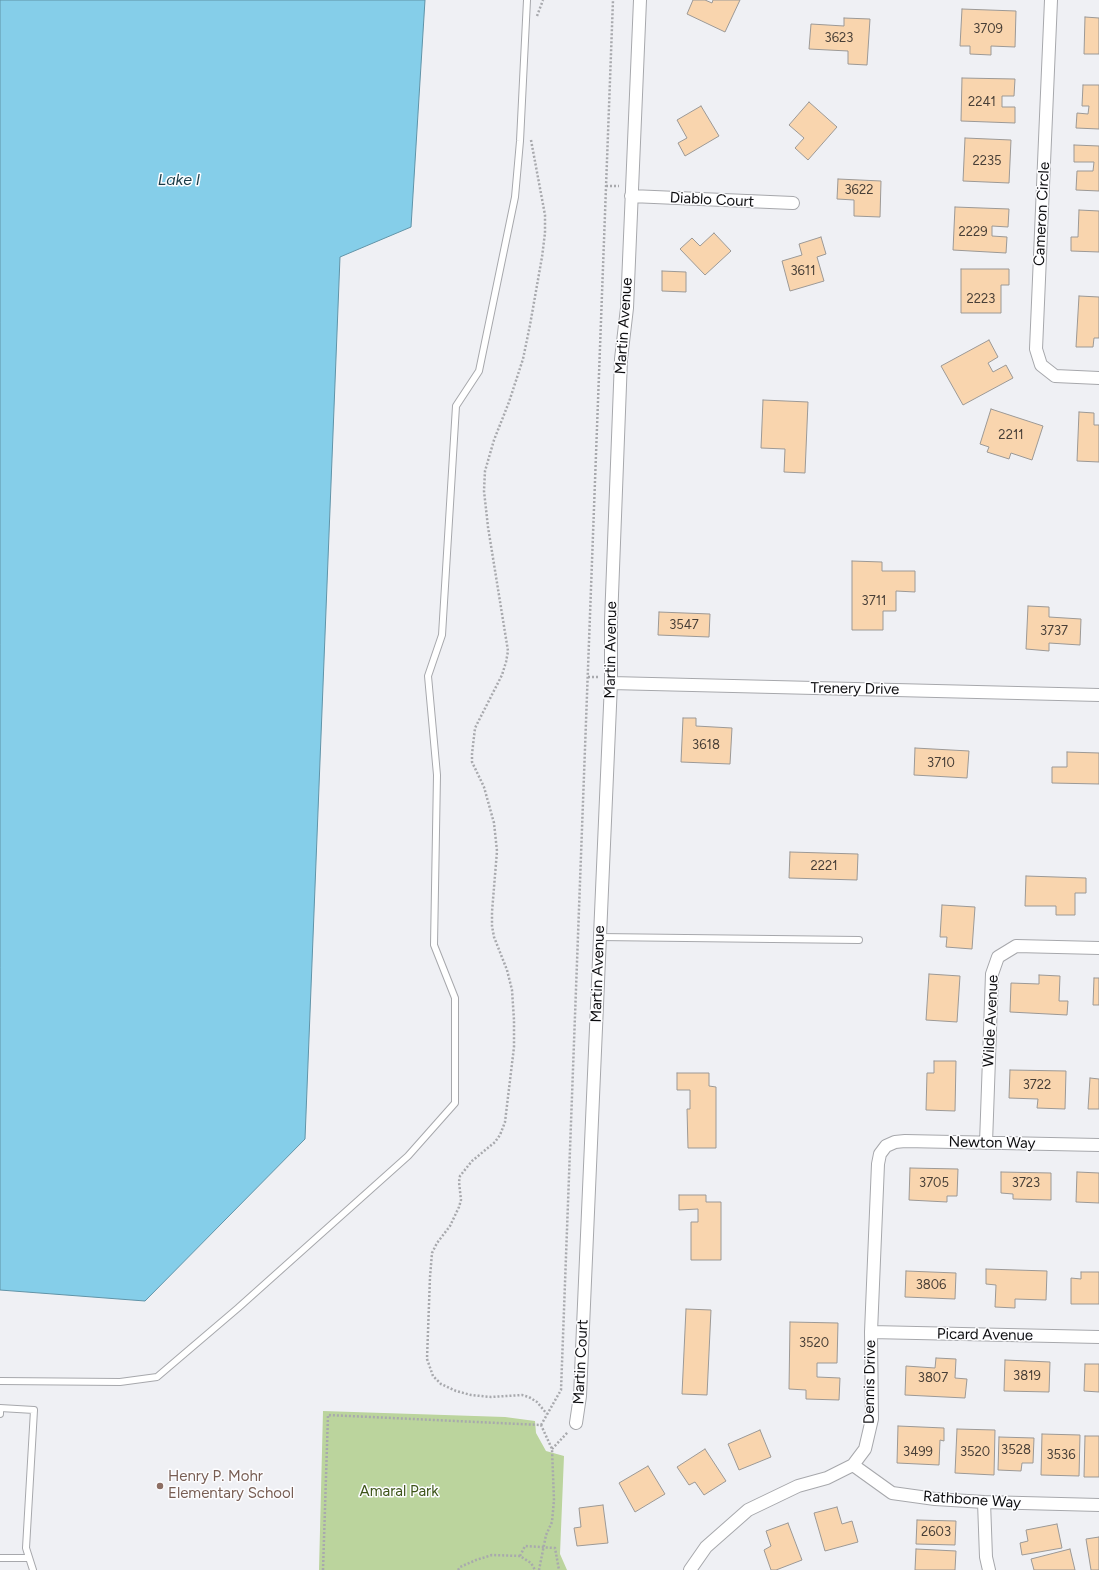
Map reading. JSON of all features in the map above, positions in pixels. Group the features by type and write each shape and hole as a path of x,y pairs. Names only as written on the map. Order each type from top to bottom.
{"street":[{"name":"Martin Avenue","path":"584,1300 611,683 611,621 621,360 627,308 640,0"},
{"name":"Cameron Circle","path":"1051,0 1036,349 1041,365 1055,376 1099,378"},
{"name":"Diablo Court","path":"631,196 793,204"},
{"name":"Trenery Drive","path":"611,683 1099,695"},
{"name":"Wilde Avenue","path":"986,1143 992,974 998,957 1016,946 1099,948"},
{"name":"Newton Way","path":"886,1146 895,1142 905,1141 1099,1146"},
{"name":"Dennis Drive","path":"690,1570 706,1547 748,1510 798,1486 827,1478 853,1465 865,1449 872,1419 871,1332 878,1164 880,1154 886,1146"},
{"name":"Martin Court","path":"576,1423 580,1396 584,1300"},
{"name":"Picard Avenue","path":"871,1332 1099,1337"},
{"name":"Rathbone Way","path":"853,1465 892,1493 935,1499 984,1502 1099,1505"},
{"path":"984,1502 986,1557 989,1570"}],"lane":[{"path":"0,1381 120,1382 157,1377 238,1308 408,1156 455,1103 455,998 434,944 437,775 428,676 442,634 456,406 479,371 515,197 520,141 527,0"},
{"path":"599,936 859,940"},
{"path":"0,1414 0,1408 34,1410 26,1548 33,1570"},
{"path":"0,1558 29,1558"}],"path":[{"path":"535,23 543,0"},
{"path":"541,1425 561,1390 613,0"},
{"path":"530,137 545,215 545,234 523,359 509,402 494,440 485,471 484,491 488,527 508,651 502,675 475,728 472,754 472,762 482,783 494,823 497,851 492,926 494,937 507,970 512,990 514,1047 505,1122 500,1135 495,1142 472,1161 460,1176 459,1182 461,1200 459,1207 450,1226 437,1243 432,1253 427,1359 433,1376 441,1384 471,1395 522,1395 537,1402 547,1414"},
{"path":"323,1570 328,1415 541,1425"},
{"path":"552,1449 576,1423"},
{"path":"539,1570 546,1535 552,1522 554,1500 552,1449 541,1425"},
{"path":"520,1556 524,1546 555,1548 559,1570"},
{"path":"458,1570 460,1567 492,1555 520,1556 530,1563 535,1570"}],"green space":[{"name":"Amaral Park","path":"323,1411 505,1417 535,1421 536,1433 546,1451 564,1456 560,1554 567,1570 319,1570"}],"water":[{"name":"Lake I","path":"0,0 425,0 411,227 340,257 305,1139 145,1301 0,1290"}],"building":[{"path":"693,0 705,0 712,3 713,0 740,0 725,32 687,14"},
{"path":"962,9 1016,11 1015,47 991,46 991,55 970,54 970,46 960,46"},
{"path":"1085,17 1099,18 1099,54 1084,54"},
{"path":"844,18 870,19 867,65 848,64 848,51 809,49 811,24 844,26"},
{"path":"962,78 1015,79 1014,96 1002,96 1002,107 1015,107 1015,123 961,121"},
{"path":"1083,85 1099,85 1099,129 1076,128 1077,113 1088,114 1089,106 1082,106"},
{"path":"809,102 837,127 808,160 795,148 804,138 789,125"},
{"path":"701,106 719,136 685,156 678,143 687,138 677,120"},
{"path":"965,138 1011,140 1009,183 963,181"},
{"path":"1074,145 1099,146 1099,191 1076,190 1077,171 1093,171 1094,162 1074,162"},
{"path":"838,179 881,181 880,217 854,216 854,200 837,199"},
{"path":"955,207 1009,209 1008,227 992,226 992,236 1007,237 1006,253 953,250"},
{"path":"1079,210 1099,211 1099,252 1071,251 1071,237 1078,237"},
{"path":"714,233 731,251 705,275 680,249 692,238 700,246"},
{"path":"821,237 826,254 817,257 824,281 790,291 782,261 802,255 799,244"},
{"path":"961,269 1009,269 1009,285 1001,285 1001,313 961,313"},
{"path":"662,271 686,272 686,292 662,291"},
{"path":"1079,296 1099,297 1099,338 1094,338 1093,347 1076,347"},
{"path":"989,340 998,357 988,363 993,372 1006,365 1013,378 963,405 941,366"},
{"path":"763,400 808,402 805,473 784,472 785,449 761,448"},
{"path":"991,409 1043,426 1032,460 1011,453 1009,459 987,452 989,447 980,444"},
{"path":"1079,412 1094,413 1094,425 1099,425 1099,462 1077,461"},
{"path":"852,561 882,562 882,571 915,571 915,592 896,591 896,611 883,611 883,630 852,630"},
{"path":"1028,606 1049,607 1049,617 1081,619 1080,645 1049,643 1049,651 1026,649"},
{"path":"659,612 710,614 709,637 658,635"},
{"path":"683,718 696,718 696,726 732,728 730,764 681,762"},
{"path":"915,748 969,751 967,778 914,775"},
{"path":"1067,752 1099,753 1099,784 1052,783 1052,767 1067,767"},
{"path":"790,852 858,854 857,880 789,878"},
{"path":"1026,876 1086,878 1086,893 1075,893 1075,915 1056,915 1056,906 1025,906"},
{"path":"942,905 975,907 972,949 946,947 947,937 940,937"},
{"path":"929,974 960,976 957,1022 926,1020"},
{"path":"1039,975 1060,976 1059,1001 1068,1001 1067,1015 1010,1012 1011,983 1039,984"},
{"path":"1094,978 1099,978 1099,1005 1093,1005"},
{"path":"934,1061 956,1061 955,1111 926,1110 927,1073 934,1073"},
{"path":"1010,1070 1066,1071 1065,1109 1037,1108 1038,1099 1009,1098"},
{"path":"677,1073 709,1073 709,1086 716,1087 716,1148 688,1148 687,1109 690,1109 690,1090 677,1090"},
{"path":"1090,1078 1099,1079 1099,1109 1088,1109"},
{"path":"910,1168 958,1169 957,1196 947,1196 947,1202 909,1200"},
{"path":"1001,1172 1051,1173 1051,1200 1013,1199 1013,1194 1001,1193"},
{"path":"1077,1172 1099,1173 1099,1203 1076,1202"},
{"path":"679,1195 706,1195 706,1202 721,1202 721,1260 691,1260 691,1222 698,1222 698,1209 679,1210"},
{"path":"986,1269 1047,1271 1046,1300 1015,1299 1015,1308 995,1307 996,1285 986,1284"},
{"path":"906,1271 956,1273 955,1299 905,1297"},
{"path":"1081,1272 1099,1272 1099,1304 1071,1304 1071,1278 1081,1279"},
{"path":"686,1309 711,1310 707,1395 682,1394"},
{"path":"790,1322 838,1323 837,1363 817,1363 817,1377 840,1378 839,1400 806,1399 806,1390 789,1389"},
{"path":"936,1358 956,1359 955,1378 967,1379 965,1398 905,1395 906,1366 935,1368"},
{"path":"1005,1360 1050,1362 1049,1392 1004,1391"},
{"path":"1085,1364 1099,1364 1099,1392 1084,1391"},
{"path":"898,1426 944,1428 944,1441 940,1440 939,1465 897,1463"},
{"path":"957,1429 995,1430 994,1475 955,1473"},
{"path":"760,1430 771,1457 739,1470 728,1444"},
{"path":"1042,1434 1080,1435 1079,1476 1041,1475"},
{"path":"1085,1436 1099,1436 1099,1477 1084,1477"},
{"path":"999,1437 1034,1438 1033,1463 1022,1463 1021,1471 998,1470"},
{"path":"705,1449 726,1481 704,1495 695,1482 689,1485 677,1467"},
{"path":"648,1466 665,1494 635,1512 619,1483"},
{"path":"603,1505 608,1543 577,1546 574,1528 581,1527 579,1508"},
{"path":"837,1507 842,1524 852,1521 858,1542 825,1551 814,1513"},
{"path":"917,1520 956,1521 955,1545 916,1544"},
{"path":"788,1523 802,1560 776,1570 771,1570 764,1550 771,1546 766,1531"},
{"path":"1057,1524 1062,1548 1022,1555 1020,1543 1028,1541 1026,1530"},
{"path":"1099,1537 1099,1570 1091,1570 1086,1539"},
{"path":"916,1549 956,1551 955,1570 915,1570"},
{"path":"1070,1549 1075,1570 1034,1570 1031,1559"}],"place":[{"name":"Henry P. Mohr Elementary School","path":"160,1486"}]}
